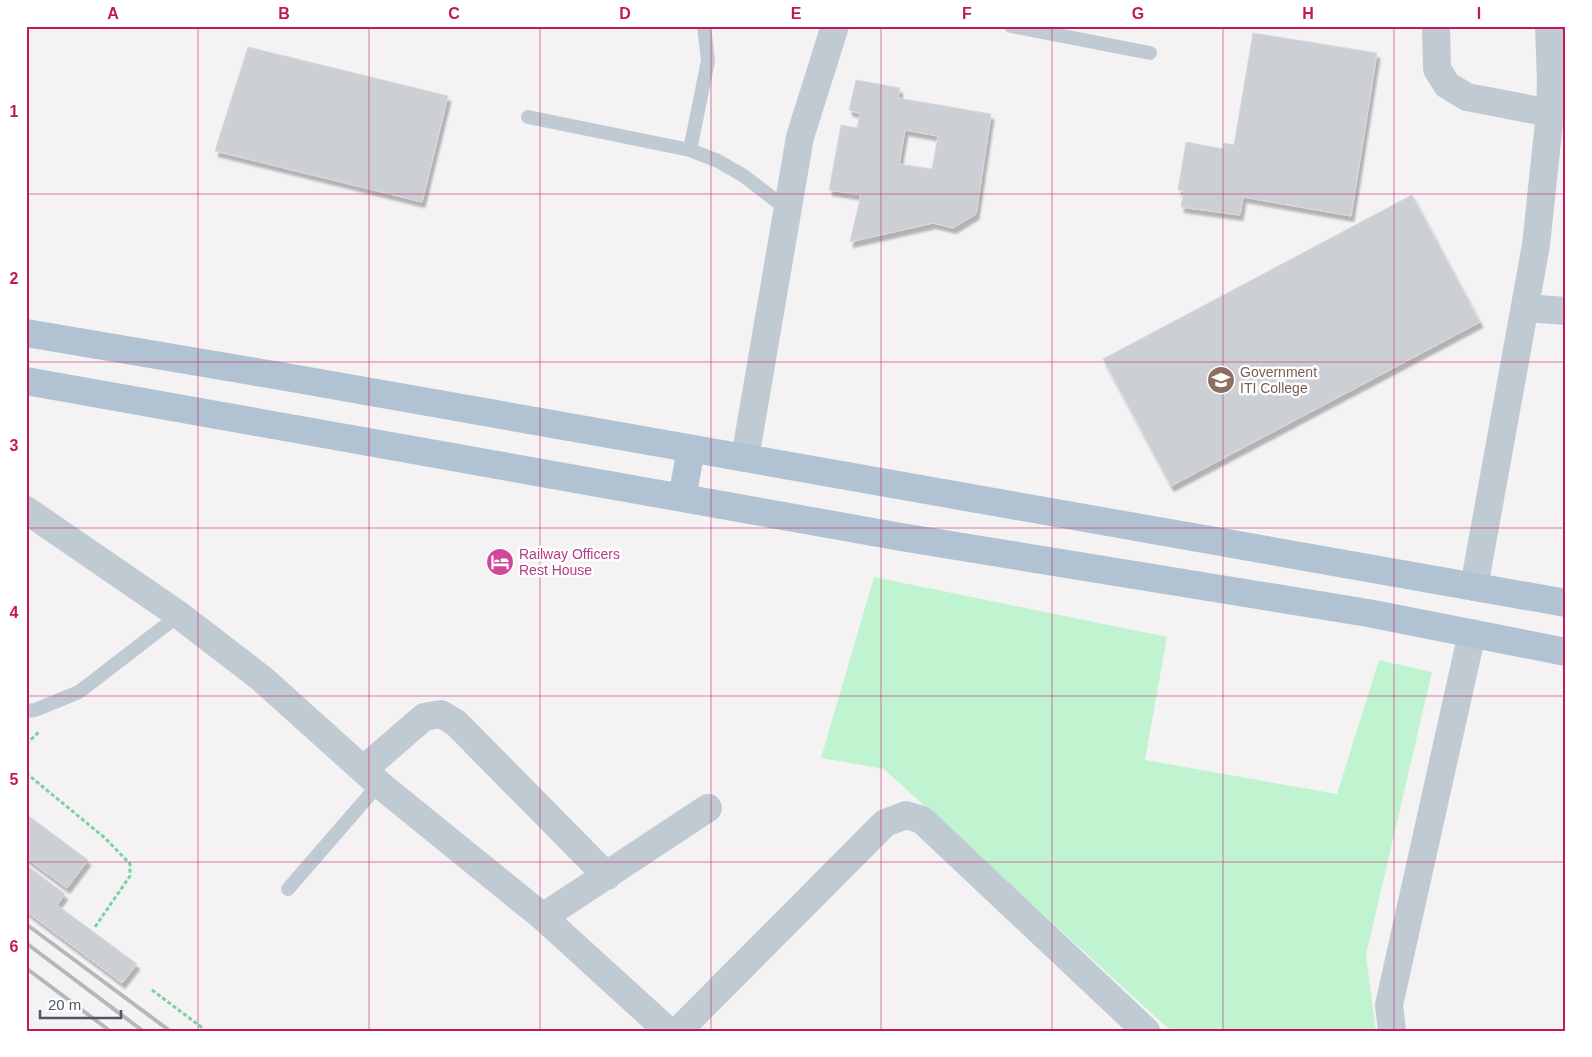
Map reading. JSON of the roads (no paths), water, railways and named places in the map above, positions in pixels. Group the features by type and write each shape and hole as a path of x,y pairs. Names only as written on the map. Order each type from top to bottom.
{"main road":[{"path":"26,333 1566,603"},
{"path":"26,381 901,537 1368,613 1566,652"},
{"path":"682,498 692,449"}],"street":[{"path":"745,458 800,137 835,26"},
{"path":"1436,26 1437,69 1447,85 1467,97 1550,113"},
{"path":"1474,587 1536,245 1550,113 1549,26"},
{"path":"1525,308 1566,310"},
{"path":"26,510 179,615 261,678 372,776 543,917 668,1031"},
{"path":"1392,1031 1389,1005 1472,633"},
{"path":"372,776 424,717 441,714 456,723 607,876"},
{"path":"543,917 708,808"},
{"path":"678,1031 885,823 906,815 922,820 1146,1031"}],"lane":[{"path":"690,150 708,60 704,26"},
{"path":"1011,26 1150,53"},
{"path":"528,118 690,150 718,161 744,176 788,210"},
{"path":"26,711 35,710 79,692 179,615"},
{"path":"288,889 372,776"}],"railway":[{"path":"26,924 170,1031"},
{"path":"26,943 143,1031"},
{"path":"26,968 110,1031"}],"place":[{"name":"Government ITI College","path":"1221,380"},
{"name":"Railway Officers Rest House","path":"500,562"}]}
